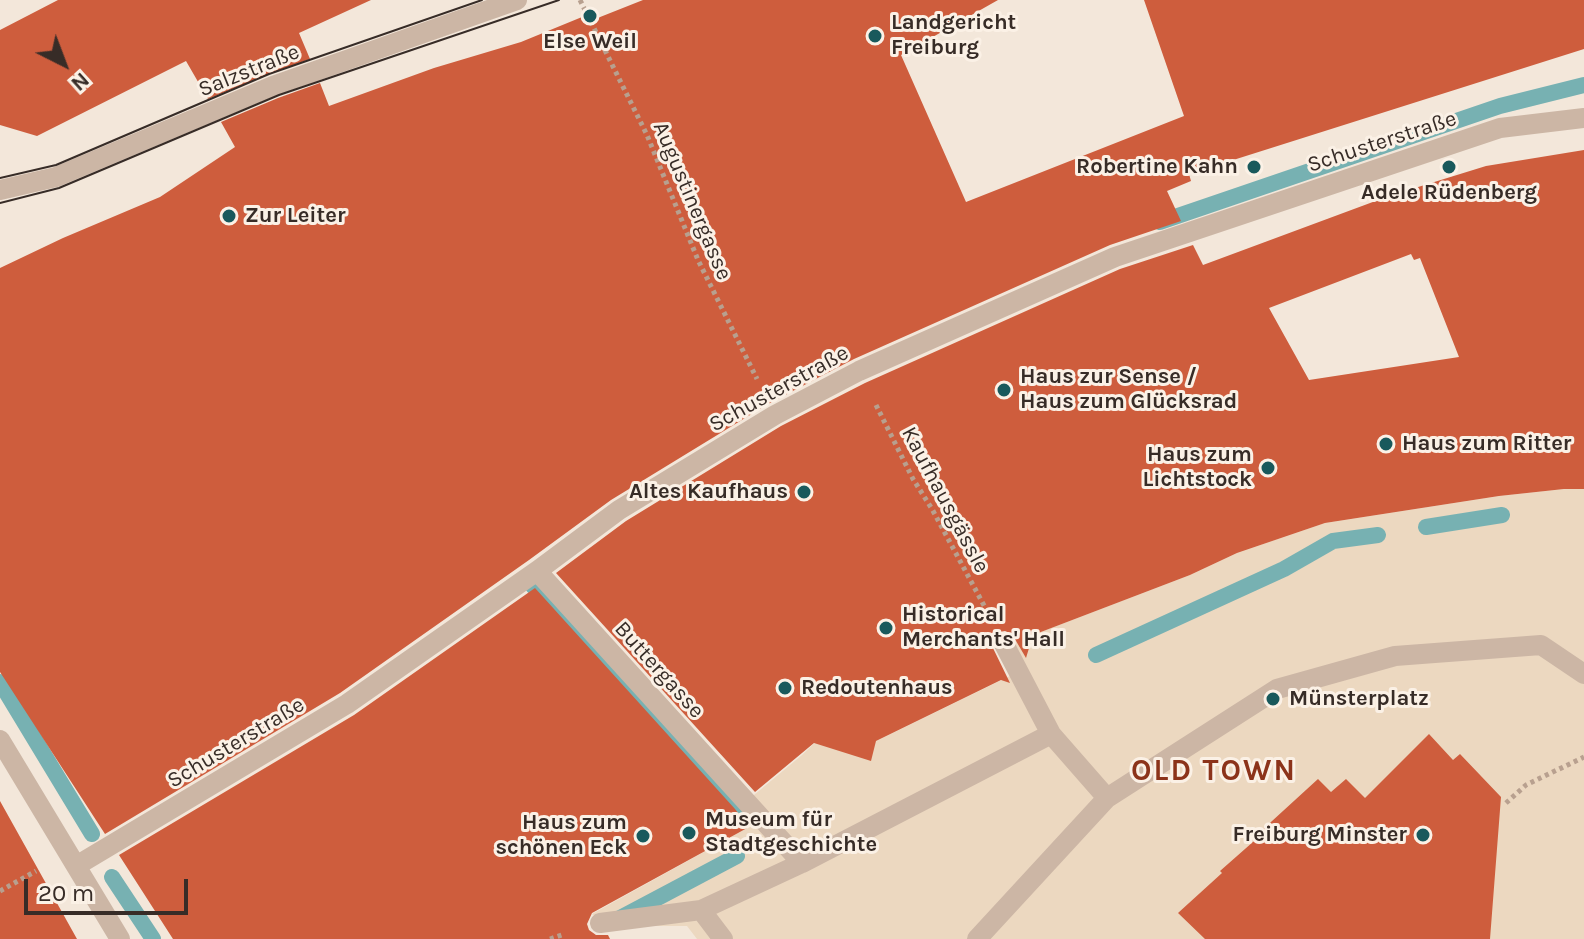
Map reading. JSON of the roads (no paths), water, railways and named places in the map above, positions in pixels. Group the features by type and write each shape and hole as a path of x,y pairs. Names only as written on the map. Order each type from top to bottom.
{"street":[{"name":"Salzstraße","path":"0,190 56,177 273,86 517,0"},
{"name":"Schusterstraße","path":"76,866 347,704 619,510 775,415 859,371 1115,257 1500,128 1584,118"},
{"name":"Buttergasse","path":"537,571 802,863"},
{"path":"1004,644 1051,734 1107,798"},
{"path":"977,939 1107,798 1277,689 1395,656 1541,645 1584,674"},
{"path":"600,923 701,910 802,863 1051,734"},
{"path":"0,740 120,939"},
{"path":"701,910 723,939"}],"waterway":[{"path":"1160,222 1500,106 1584,85"},
{"path":"1426,527 1502,515"},
{"path":"1096,655 1284,569 1333,541 1378,535"},
{"path":"532,585 738,807"},
{"path":"0,682 92,834"},
{"path":"620,918 737,856"},
{"path":"112,877 153,939"}],"tram line":[{"path":"0,178 56,165 269,74 482,0"},
{"path":"0,203 59,188 279,95 559,0"}],"place":[{"name":"Else Weil","path":"590,16"},
{"name":"Landgericht Freiburg","path":"875,36"},
{"name":"Robertine Kahn","path":"1254,167"},
{"name":"Adele Rüdenberg","path":"1449,167"},
{"name":"Zur Leiter","path":"229,216"},
{"name":"Haus zur Sense / Haus zum Glücksrad","path":"1004,390"},
{"name":"Haus zum Ritter","path":"1386,444"},
{"name":"Haus zum Lichtstock","path":"1268,468"},
{"name":"Altes Kaufhaus","path":"804,492"},
{"name":"Historical Merchants' Hall","path":"886,628"},
{"name":"Redoutenhaus","path":"785,688"},
{"name":"Münsterplatz","path":"1273,699"},
{"name":"Museum für Stadtgeschichte","path":"689,833"},
{"name":"Freiburg Minster","path":"1423,835"},
{"name":"Haus zum schönen Eck","path":"643,836"}],"district":[{"name":"OLD TOWN","path":"1214,771"}]}
